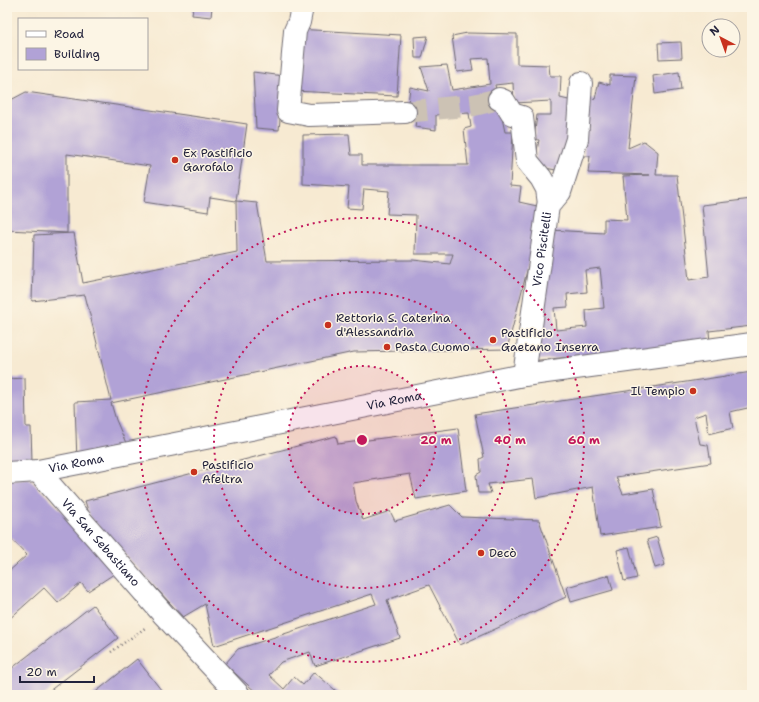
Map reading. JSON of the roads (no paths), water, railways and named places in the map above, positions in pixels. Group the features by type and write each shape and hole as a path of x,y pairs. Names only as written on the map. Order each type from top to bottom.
{"street":[{"path":"302,7 299,22 295,31 288,111 309,115 405,112"},
{"name":"Vico Piscitelli","path":"524,375 548,204 560,192 578,139 581,84"},
{"path":"499,99 504,101 512,114 522,117 528,161 541,178 546,189 548,204"},
{"name":"Via Roma","path":"7,472 38,471 524,375 752,344"},
{"name":"Via San Sebastiano","path":"38,471 164,614 228,692"}],"tunnel":[{"path":"405,112 474,105 499,99"}],"place":[{"name":"Ex Pastificio Garofalo","path":"175,160"},
{"name":"Rettoria S. Caterina d'Alessandria","path":"328,325"},
{"name":"Pastificio Gaetano Inserra","path":"493,340"},
{"name":"Pasta Cuomo","path":"387,347"},
{"name":"Il Tempio","path":"693,391"},
{"name":"Pastificio Afeltra","path":"194,472"},
{"name":"Decò","path":"481,553"}]}
